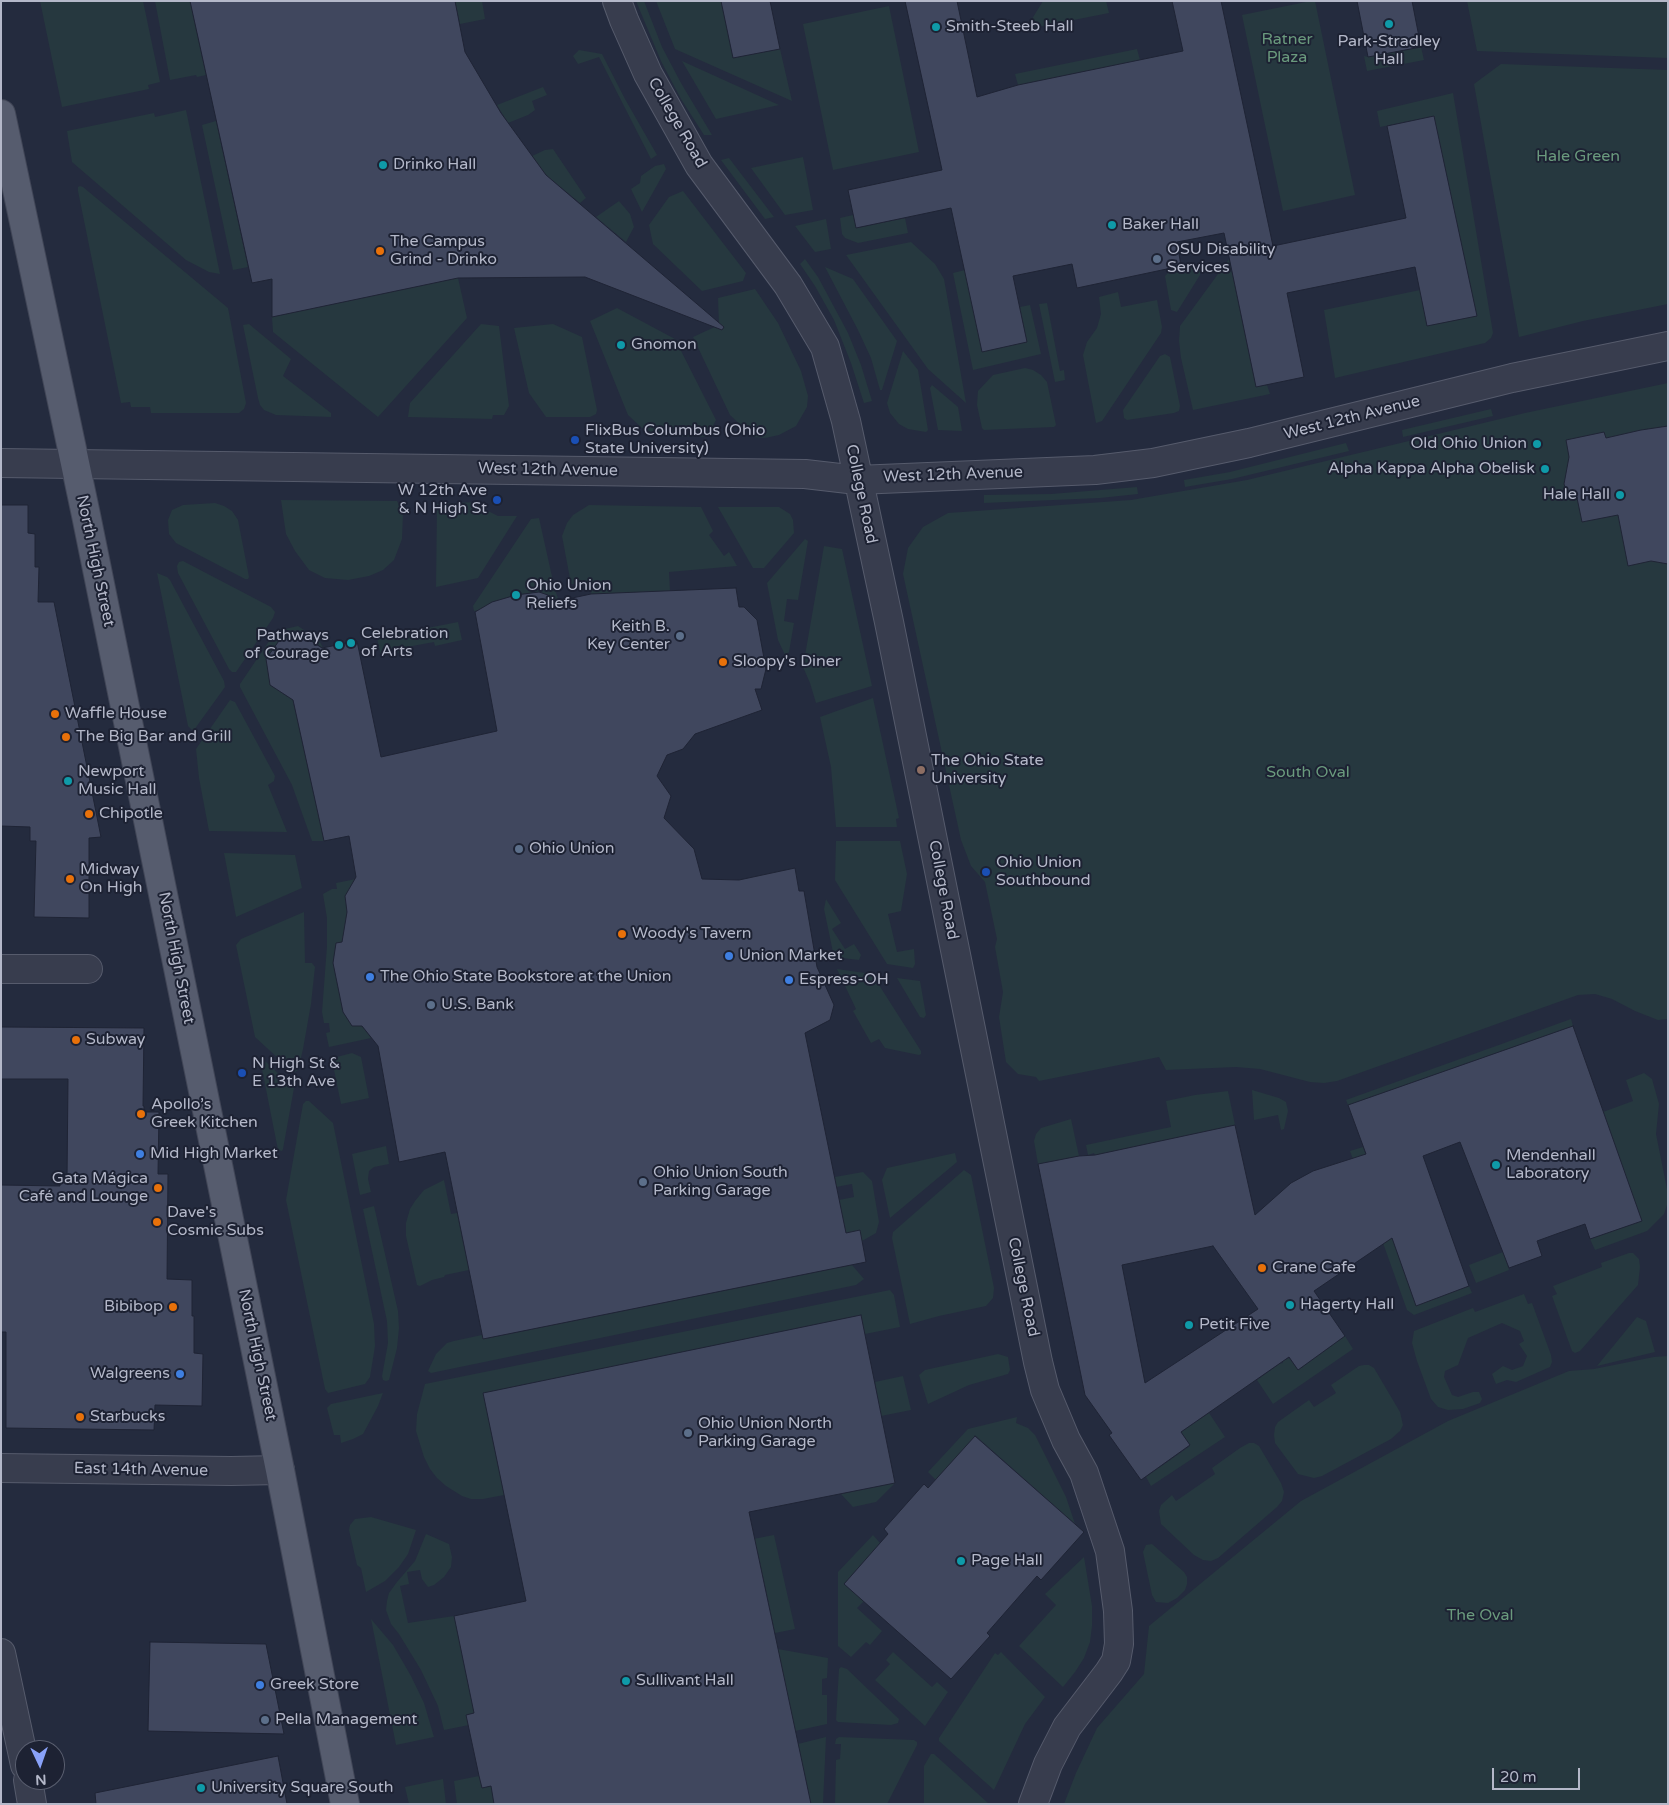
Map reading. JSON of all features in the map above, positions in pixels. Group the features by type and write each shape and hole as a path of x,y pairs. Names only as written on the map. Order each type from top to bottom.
{"main road":[{"name":"North High Street","path":"1,114 75,464 280,1470 345,1804"}],"street":[{"name":"College Road","path":"617,1 648,74 699,164 788,285 825,347 846,421 905,700 1038,1362 1046,1390 1066,1440 1084,1473 1110,1551 1118,1611 1119,1644 1116,1660 1067,1727 1048,1764 1033,1804"},
{"name":"West 12th Avenue","path":"1,463 805,474 857,480 1095,470 1153,463 1249,443 1512,378 1668,346"},
{"path":"1,969 88,969"},
{"name":"East 14th Avenue","path":"1,1468 280,1470"},
{"path":"1,1653 20,1740"},
{"path":"30,1790 32,1804"}],"green space":[{"path":"40,1 143,1 160,82 148,85 149,89 62,107"},
{"path":"155,1 190,1 206,75 170,80"},
{"path":"455,1 482,1 485,19 460,24"},
{"path":"636,1 644,1 662,47 712,135 704,135 681,99 661,61"},
{"path":"656,1 721,1 733,58 780,49 792,101 675,49"},
{"path":"1043,1 1106,1 1109,13 1028,29 1027,27"},
{"name":"Ratner Plaza","path":"1315,1 1355,195 1283,211 1242,15"},
{"path":"1467,1 1668,1 1668,58 1477,51"},
{"path":"889,6 919,152 833,170 803,24"},
{"path":"1421,47 1424,60 1367,71 1364,56 1368,57"},
{"path":"1137,49 1140,60 1018,85 1015,74"},
{"path":"579,50 602,54 657,155 651,159 599,57 578,64 573,56"},
{"path":"682,61 779,105 716,119"},
{"name":"Hale Green","path":"1501,64 1668,70 1668,304 1583,321 1519,337 1474,84"},
{"path":"543,87 547,95 532,101 535,110 508,123 497,105"},
{"path":"1453,93 1493,333 1491,338 1485,343 1335,378 1324,310 1420,290 1427,326 1477,316 1434,116 1380,127 1377,111"},
{"path":"186,110 220,274 209,272 186,260 72,162 67,131 154,113 155,117"},
{"path":"216,121 248,267 233,270 202,125"},
{"path":"553,149 586,198 580,203 546,175 532,156 545,150"},
{"path":"803,157 813,210 785,215 751,168"},
{"path":"729,158 774,217 765,219 721,160"},
{"path":"664,164 666,169 642,212 631,189 640,183 641,176 655,166"},
{"path":"80,186 228,308 246,403 244,409 239,413 151,413 150,407 131,407 130,402 121,403 78,191"},
{"path":"683,191 746,273 743,281 702,291 653,244 649,225 669,197"},
{"path":"619,201 630,214 634,227 626,242 596,217"},
{"path":"853,215 857,228 905,218 908,233 858,243 845,238 842,234 840,218"},
{"path":"826,219 831,249 815,252 795,226"},
{"path":"911,242 935,264 944,279 966,403 928,369 846,255"},
{"path":"805,259 818,277 848,333 861,365 872,401 864,403 834,320 800,264"},
{"path":"1229,259 1256,387 1267,385 1270,394 1193,410 1181,358 1180,326"},
{"path":"1195,266 1200,270 1200,275 1177,312 1171,310 1165,276 1170,271"},
{"path":"825,267 853,279 897,341 882,390 880,390 871,358"},
{"path":"965,270 982,351 1027,342 1020,307 1030,305 1041,354 973,370 953,273"},
{"path":"458,278 467,318 378,417 273,332 272,317"},
{"path":"755,289 778,323 801,371 808,396 807,407 796,426 779,435 765,438 753,437 730,415 693,337 719,325 718,298"},
{"path":"1118,292 1121,307 1157,300 1162,327 1161,333 1102,421 1096,423 1083,355 1087,342 1097,328 1101,314 1099,297"},
{"path":"1047,303 1060,371 1064,370 1065,380 1055,382 1039,304"},
{"path":"617,308 675,339 716,420 707,437 665,436 653,433 642,428 628,415 590,321"},
{"path":"249,324 291,359 283,376 331,413 331,417 276,415 264,410 258,398 243,325"},
{"path":"481,324 499,326 509,406 504,415 493,415 492,419 408,417 410,403"},
{"path":"553,324 582,337 597,410 596,414 590,417 546,417 529,393 514,328"},
{"path":"903,351 918,370 928,430 926,432 908,429 899,424 890,413 887,403"},
{"path":"1165,354 1170,357 1180,406 1179,411 1127,420 1124,418 1123,410 1160,356"},
{"path":"1025,368 1041,375 1047,382 1056,425 1054,427 984,430 977,405 978,391 993,375"},
{"name":"South Oval","path":"1668,383 1668,1019 1658,1020 1612,999 1595,994 1578,995 1337,1081 1324,1083 1310,1082 1260,1069 1236,1067 1166,1070 1159,1057 1039,1081 1036,1077 1018,1074 1006,1062 999,1017 1003,992 995,947 997,939 985,882 971,866 961,840 903,574 908,548 923,527 948,513 1131,500 1247,480 1525,413"},
{"path":"932,385 958,407 962,431 938,430 930,388"},
{"path":"1491,409 1493,416 1403,437 1402,430"},
{"path":"1346,443 1349,451 1232,479 1185,487 1184,480 1230,472"},
{"path":"1137,487 1138,494 1100,498 984,503 984,495 1051,494"},
{"path":"281,500 397,501 403,513 402,539 394,560 383,570 369,576 348,580 325,578 309,570 295,551 286,534"},
{"path":"475,502 498,516 517,516 478,578 436,587 437,504"},
{"path":"215,503 232,511 238,520 248,579 176,543 169,534 168,520 172,510 183,505"},
{"path":"589,505 701,507 713,531 709,535 724,556 729,552 737,566 669,572 670,591 591,594 592,584 571,584 562,536 567,523 573,515"},
{"path":"718,507 779,507 790,514 793,520 794,533 764,568 753,568"},
{"path":"539,518 559,601 554,602 539,592 516,595 492,602 483,610 474,611 473,606 531,519"},
{"path":"805,539 808,541 798,600 787,599 784,621 794,623 789,652 785,655 778,640 767,583"},
{"path":"824,546 842,549 872,686 816,703 803,667"},
{"path":"183,561 271,607 275,612 273,618 236,672 232,672 229,669 178,573 177,566 179,562"},
{"path":"157,573 170,580 224,681 225,687 194,730 188,726"},
{"path":"458,622 462,640 435,646 434,642 407,647 407,651 381,656 377,638"},
{"path":"298,626 319,640 323,648 302,635 281,638 266,659 270,685 288,697 298,696 293,701 324,841 312,841 292,785 240,687 240,684 276,631"},
{"path":"873,698 899,818 896,819 897,827 836,827 831,767 820,717"},
{"path":"230,700 235,702 275,776 274,781 268,785 287,832 209,831 199,778 196,749"},
{"path":"836,841 900,841 907,874 901,911 888,914 897,952 914,949 915,964 913,968 887,964 835,880"},
{"path":"224,853 295,855 302,888 236,917"},
{"path":"356,879 342,942 336,943 333,963 343,1012 352,1026 362,1026 371,1038 329,1047 326,1033 330,1032 329,1023 324,1023 322,1012 327,946 327,918 323,894 332,889 337,889 336,883"},
{"path":"826,899 841,923 832,929 845,949 854,944 861,955 859,960 834,957 824,909"},
{"path":"304,912 305,963 312,963 315,967 303,1049 298,1070 293,1072 255,1037 236,945 241,939"},
{"path":"837,969 872,974 921,1051 921,1054 885,1048 879,1039 871,1043 853,1011 856,1009"},
{"path":"897,978 920,981 926,1015 924,1018 920,1017"},
{"path":"1571,1019 1573,1026 1348,1105 1346,1100"},
{"path":"352,1053 361,1057 369,1098 341,1104 332,1060 333,1058"},
{"path":"262,1061 265,1061 294,1088 282,1151 278,1150 261,1064"},
{"path":"1644,1073 1652,1079 1659,1104 1656,1134 1668,1194 1667,1205 1664,1214 1647,1231 1595,1250 1590,1239 1642,1221 1603,1112 1633,1101 1626,1080"},
{"path":"1252,1090 1286,1102 1288,1111 1284,1129 1281,1130 1278,1115 1254,1120"},
{"path":"1228,1091 1235,1125 1088,1155 1086,1145 1171,1127 1166,1101"},
{"path":"309,1101 333,1123 374,1324 375,1346 370,1377 365,1384 328,1393 325,1389 286,1200 303,1104"},
{"path":"1071,1119 1079,1156 1038,1164 1034,1141 1036,1134 1041,1128"},
{"path":"386,1146 389,1164 374,1167 369,1171 368,1179 371,1192 360,1195 352,1154"},
{"path":"1363,1147 1376,1184 1373,1185 1416,1305 1469,1286 1472,1293 1414,1315 1407,1310 1350,1151"},
{"path":"955,1153 957,1162 890,1218 882,1180 887,1168"},
{"path":"964,1170 971,1175 994,1288 993,1298 986,1306 910,1324 892,1238 893,1232"},
{"path":"863,1172 872,1181 879,1222 876,1233 862,1241 846,1233 839,1200 854,1197 852,1184 836,1187 835,1177"},
{"path":"444,1180 451,1214 457,1213 469,1270 445,1275 420,1286 417,1285 406,1236 406,1223 410,1209 424,1190"},
{"path":"374,1206 398,1311 397,1348 389,1380 386,1381 383,1380 382,1376 388,1343 387,1321 363,1209"},
{"path":"1503,1252 1509,1270 1476,1283 1469,1265"},
{"path":"1633,1253 1639,1259 1638,1285 1580,1351 1575,1353 1572,1351 1552,1296 1557,1294 1553,1286 1602,1267 1601,1263"},
{"path":"852,1265 864,1279 856,1285 431,1373 428,1371 436,1354 447,1343 454,1341 482,1335 484,1339"},
{"path":"890,1290 894,1295 900,1327 865,1334 861,1315 483,1393 504,1495 483,1499 471,1499 462,1496 437,1478 424,1457 416,1431 417,1414 425,1384"},
{"path":"1524,1294 1528,1304 1532,1303 1551,1355 1552,1362 1550,1367 1516,1382 1507,1380 1496,1384 1492,1374 1503,1366 1512,1370 1523,1366 1527,1356 1519,1344 1524,1341 1520,1331 1502,1323 1468,1338 1458,1365 1445,1371 1444,1377 1452,1395 1458,1397 1479,1392 1482,1399 1480,1403 1463,1409 1448,1410 1438,1407 1431,1399 1417,1361 1412,1343 1414,1331 1473,1308 1475,1312"},
{"path":"1637,1317 1646,1321 1655,1352 1597,1366"},
{"path":"1345,1336 1353,1349 1273,1404 1257,1380 1289,1358 1298,1370"},
{"path":"998,1354 1008,1357 1010,1370 1008,1374 969,1385 928,1404 919,1375 925,1370"},
{"name":"The Oval","path":"1668,1356 1668,1804 1064,1804 1097,1728 1144,1674 1149,1626 1301,1501 1448,1421 1569,1371 1594,1369"},
{"path":"1364,1365 1374,1368 1400,1412 1403,1425 1400,1431 1391,1439 1322,1476 1314,1478 1298,1474 1275,1443 1275,1427 1278,1422 1309,1400 1314,1407 1336,1393 1331,1385 1359,1366"},
{"path":"903,1376 911,1410 881,1416 875,1382"},
{"path":"383,1393 363,1434 341,1443 340,1435 334,1435 327,1408 331,1404"},
{"path":"1209,1413 1225,1437 1151,1486 1146,1477 1190,1446 1181,1432"},
{"path":"1017,1417 1016,1423 1028,1428 1035,1435 1066,1497 1075,1524 976,1436 936,1480 928,1472 968,1429"},
{"path":"1249,1443 1259,1446 1281,1483 1284,1492 1282,1501 1218,1558 1211,1561 1203,1560 1194,1555 1161,1524 1159,1511 1161,1505 1172,1495 1176,1501 1215,1474 1212,1468"},
{"path":"895,1483 876,1502 853,1507 841,1494"},
{"path":"371,1517 416,1530 408,1554 399,1567 385,1581 366,1592 361,1568 357,1565 349,1530 350,1525 355,1519"},
{"path":"426,1534 449,1544 452,1557 451,1567 444,1577 428,1587 422,1579 420,1570 407,1572 409,1584 400,1586 408,1623 454,1616 474,1713 466,1715 469,1725 444,1730 438,1706 421,1670 391,1624 386,1610 389,1593 415,1561"},
{"path":"774,1535 795,1629 775,1633 758,1553 748,1540"},
{"path":"873,1535 880,1543 844,1584 864,1601 857,1608 882,1631 870,1645 866,1642 851,1657 838,1646 838,1572"},
{"path":"1152,1544 1184,1572 1187,1577 1185,1590 1168,1603 1156,1602 1152,1595 1143,1552 1146,1545"},
{"path":"1084,1557 1092,1606 1090,1642 1084,1658 1063,1687 1019,1646 1056,1605 1045,1594"},
{"path":"371,1619 393,1645 411,1676 424,1703 434,1737 396,1745"},
{"path":"778,1649 828,1658 827,1678 822,1679 822,1695 827,1695 827,1724 795,1731"},
{"path":"893,1652 932,1687 937,1682 948,1692 925,1726 875,1680 890,1664 886,1660"},
{"path":"1001,1652 1045,1697 1025,1724 994,1790 939,1741 939,1738 995,1653 998,1655"},
{"path":"841,1667 847,1669 899,1719 898,1723 891,1725 838,1722 836,1720 839,1669"},
{"path":"826,1737 823,1804 811,1804 798,1744"},
{"path":"839,1737 914,1740 917,1742 887,1804 835,1804 836,1760 840,1759 841,1744 835,1744 836,1739"},
{"path":"931,1754 934,1754 988,1803 924,1804 924,1766"},
{"path":"479,1776 482,1788 491,1786 494,1804 457,1804 454,1781"},
{"path":"443,1779 446,1804 409,1804 405,1787"}],"building":[{"name":"Drinko Hall","path":"190,1 455,1 465,52 501,113 546,175 724,327 722,330 585,277 458,278 272,317 272,279 252,283"},
{"path":"721,1 770,1 780,49 733,58"},
{"name":"Baker Hall","path":"905,1 957,1 977,97 1018,85 1183,51 1172,1 1221,1 1273,246 1406,218 1387,126 1434,116 1477,316 1427,326 1415,267 1287,293 1304,377 1256,387 1224,233 1177,242 1181,266 1077,288 1072,264 1013,276 1027,342 982,352 951,208 856,228 848,190 942,170"},
{"name":"Park-Stradley Hall","path":"1357,1 1412,1 1421,47 1368,57"},
{"name":"Hale Hall","path":"1668,426 1668,564 1651,561 1628,566 1618,515 1582,522 1577,498 1567,492 1564,484 1569,457 1566,440 1604,432 1606,438"},
{"path":"1,505 28,505 28,533 35,534 35,567 39,567 38,602 54,602 101,837 89,838 89,918 34,917 36,841 30,841 30,827 1,826"},
{"name":"Ohio Union","path":"736,588 739,607 744,607 757,620 766,669 761,689 755,689 762,710 695,734 683,749 667,755 657,776 671,796 664,818 694,849 702,879 739,880 795,868 799,891 804,891 817,967 834,1005 830,1020 805,1033 846,1233 860,1230 866,1262 483,1339 445,1152 399,1162 378,1046 362,1026 352,1026 343,1012 333,963 336,943 342,942 347,912 345,896 356,877 349,836 324,841 293,700 270,685 266,659 281,638 302,635 322,648 357,641 381,757 497,731 475,612 492,602 516,595 539,592 558,601 591,594"},
{"path":"1573,1026 1642,1221 1590,1239 1585,1224 1559,1233 1537,1241 1542,1256 1509,1268 1460,1142 1423,1156 1469,1286 1416,1306 1392,1238 1314,1291 1345,1336 1298,1370 1289,1357 1181,1432 1190,1445 1141,1480 1109,1435 1112,1433 1085,1395 1038,1164 1079,1156 1095,1155 1235,1125 1255,1215 1291,1183 1313,1171 1366,1154 1348,1105","holes":["1213,1246 1258,1309 1145,1383 1122,1265"]},
{"path":"1,1027 144,1028 143,1106 144,1112 159,1112 158,1174 168,1174 167,1279 192,1280 194,1353 203,1354 202,1406 155,1405 154,1430 6,1428 6,1332 1,1332 1,1185 60,1186 60,1179 67,1179 68,1079 1,1079"},
{"path":"861,1315 895,1483 749,1512 811,1804 494,1804 491,1786 482,1788 466,1715 474,1713 454,1616 526,1601 483,1393"},
{"name":"Page Hall","path":"975,1436 1084,1532 1041,1580 1037,1576 987,1633 990,1636 951,1679 844,1584 888,1534 884,1529 924,1484 928,1488"},
{"path":"150,1642 266,1644 284,1734 148,1731"},
{"name":"University Square South","path":"278,1756 287,1804 96,1804 95,1793"}],"place":[{"name":"Park-Stradley Hall","path":"1389,24"},
{"name":"Smith-Steeb Hall","path":"936,27"},
{"name":"Drinko Hall","path":"383,165"},
{"name":"Baker Hall","path":"1112,225"},
{"name":"The Campus Grind - Drinko","path":"380,251"},
{"name":"OSU Disability Services","path":"1157,259"},
{"name":"Gnomon","path":"621,345"},
{"name":"FlixBus Columbus (Ohio State University)","path":"575,440"},
{"name":"Old Ohio Union","path":"1537,444"},
{"name":"Alpha Kappa Alpha Obelisk","path":"1545,469"},
{"name":"Hale Hall","path":"1620,495"},
{"name":"W 12th Ave & N High St","path":"497,500"},
{"name":"Ohio Union Reliefs","path":"516,595"},
{"name":"Keith B. Key Center","path":"680,636"},
{"name":"Celebration of Arts","path":"351,643"},
{"name":"Pathways of Courage","path":"339,645"},
{"name":"Sloopy's Diner","path":"723,662"},
{"name":"Waffle House","path":"55,714"},
{"name":"The Big Bar and Grill","path":"66,737"},
{"name":"The Ohio State University","path":"921,770"},
{"name":"Newport Music Hall","path":"68,781"},
{"name":"Chipotle","path":"89,814"},
{"name":"Ohio Union","path":"519,849"},
{"name":"Ohio Union Southbound","path":"986,872"},
{"name":"Midway On High","path":"70,879"},
{"name":"Woody's Tavern","path":"622,934"},
{"name":"Union Market","path":"729,956"},
{"name":"The Ohio State Bookstore at the Union","path":"370,977"},
{"name":"Espress-OH","path":"789,980"},
{"name":"U.S. Bank","path":"431,1005"},
{"name":"Subway","path":"76,1040"},
{"name":"N High St & E 13th Ave","path":"242,1073"},
{"name":"Apollo’s Greek Kitchen","path":"141,1114"},
{"name":"Mid High Market","path":"140,1154"},
{"name":"Mendenhall Laboratory","path":"1496,1165"},
{"name":"Ohio Union South Parking Garage","path":"643,1182"},
{"name":"Gata Mágica Café and Lounge","path":"158,1188"},
{"name":"Dave's Cosmic Subs","path":"157,1222"},
{"name":"Crane Cafe","path":"1262,1268"},
{"name":"Hagerty Hall","path":"1290,1305"},
{"name":"Bibibop","path":"173,1307"},
{"name":"Petit Five","path":"1189,1325"},
{"name":"Walgreens","path":"180,1374"},
{"name":"Starbucks","path":"80,1417"},
{"name":"Ohio Union North Parking Garage","path":"688,1433"},
{"name":"Page Hall","path":"961,1561"},
{"name":"Sullivant Hall","path":"626,1681"},
{"name":"Greek Store","path":"260,1685"},
{"name":"Pella Management","path":"265,1720"},
{"name":"University Square South","path":"201,1788"}]}
